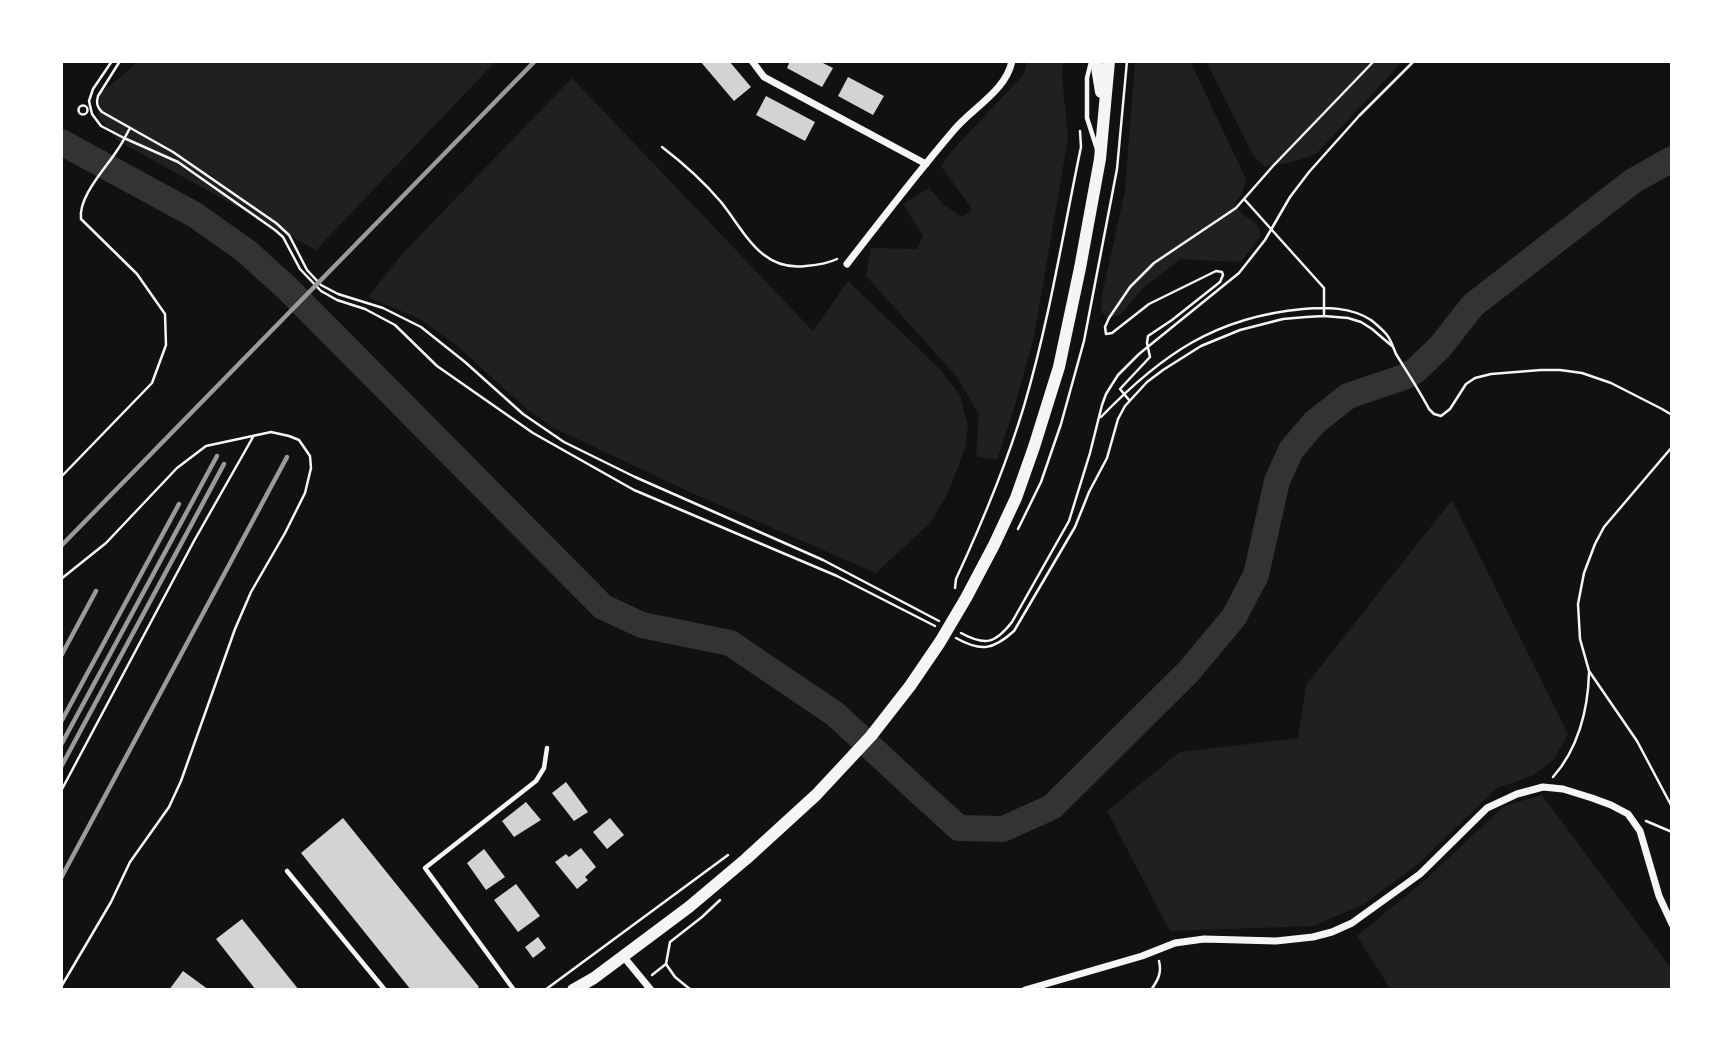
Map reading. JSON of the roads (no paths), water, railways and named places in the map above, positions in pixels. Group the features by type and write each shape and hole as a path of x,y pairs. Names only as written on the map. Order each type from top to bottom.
{"main road":[{"path":"1094,61 1104,110"},
{"path":"573,990 594,978 689,907 816,794 871,736 940,642 960,594 994,545 1016,498 1059,367 1100,159 1109,61"}],"street":[{"path":"751,61 764,76 926,164"},
{"path":"847,264 956,127 996,90 1012,61"},
{"path":"1026,990 1184,941 1276,941 1312,937 1342,928 1420,874 1487,808 1517,794 1543,787 1563,789 1592,798 1628,814 1640,831 1659,896 1672,924"},
{"path":"623,956 651,990"}],"lane":[{"path":"1094,61 1087,78 1087,118 1100,159"},
{"path":"514,990 425,868 536,781 544,768 548,748"},
{"path":"287,871 385,990"}],"waterway":[{"path":"61,142 195,215 246,251 288,289 603,607 642,625 730,643 835,714 959,828 1003,829 1052,807 1189,671 1234,617 1256,575 1277,481 1291,450 1315,422 1348,396 1415,371 1440,347 1473,305 1633,181 1672,159"}],"railway":[{"path":"61,546 535,61"},
{"path":"61,745 217,456"},
{"path":"61,878 287,457"},
{"path":"61,767 224,464"},
{"path":"61,722 179,504"},
{"path":"61,656 96,591"}]}
